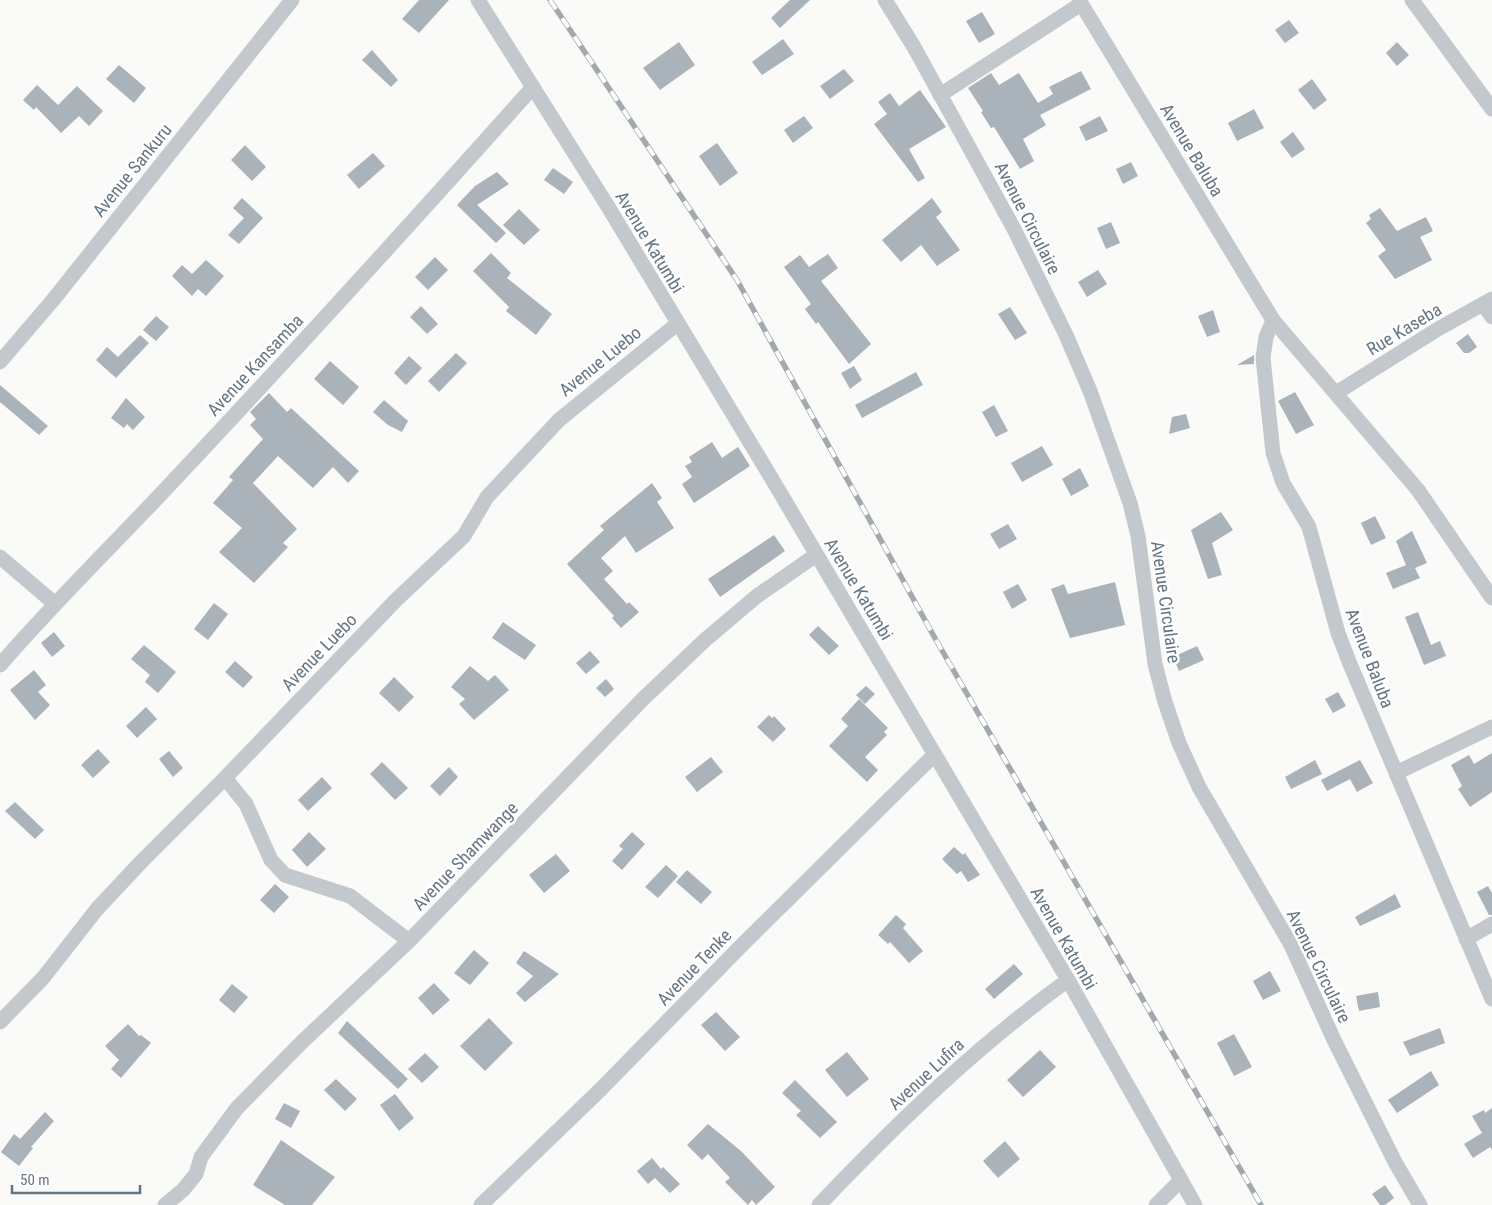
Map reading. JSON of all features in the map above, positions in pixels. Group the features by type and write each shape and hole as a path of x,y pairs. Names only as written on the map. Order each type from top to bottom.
{"street":[{"name":"Avenue Sankuru","path":"0,362 53,300 292,0"},
{"name":"Avenue Katumbi","path":"478,0 607,205 816,555 1068,980 1195,1205"},
{"name":"Avenue Circulaire","path":"885,0 1014,229 1066,334 1090,391 1130,503 1138,536 1155,664 1164,702 1179,743 1199,787 1291,945 1334,1040 1395,1162 1420,1205"},
{"path":"1412,0 1492,108"},
{"path":"940,95 1080,2"},
{"name":"Avenue Baluba","path":"1080,2 1273,320 1418,490 1492,598"},
{"name":"Avenue Kansamba","path":"0,665 54,604 348,294 533,88"},
{"name":"Rue Kaseba","path":"1336,393 1438,329 1489,307"},
{"name":"Avenue Baluba","path":"1273,320 1266,337 1263,358 1273,453 1283,483 1309,527 1338,633 1492,999"},
{"name":"Avenue Luebo","path":"0,1022 43,978 76,935 116,889 383,614 464,536 487,497 559,420 677,324"},
{"name":"Avenue Shamwange","path":"165,1205 183,1190 196,1174 205,1150 237,1108 302,1042 409,941 643,699 705,640 757,596 816,555"},
{"path":"0,557 54,604"},
{"path":"1396,773 1492,727"},
{"name":"Avenue Tenke","path":"481,1205 600,1090 740,946 934,755"},
{"path":"225,778 246,804 271,860 285,875 350,896 409,941"},
{"path":"1466,939 1492,924"},
{"name":"Avenue Lufira","path":"819,1205 872,1150 950,1076 1017,1017 1068,980"},
{"path":"1156,1205 1181,1180"}],"building":[{"path":"419,0 449,0 419,33 402,19"},
{"path":"790,0 810,0 780,28 771,18"},
{"path":"982,12 995,34 979,43 966,21"},
{"path":"1289,20 1299,33 1285,43 1275,30"},
{"path":"783,39 794,54 762,75 752,62"},
{"path":"679,42 695,65 660,90 643,68"},
{"path":"1397,42 1409,55 1397,66 1386,53"},
{"path":"372,50 398,80 391,87 362,60"},
{"path":"119,65 146,88 134,103 106,79"},
{"path":"844,69 854,81 830,99 820,86"},
{"path":"1081,71 1091,89 1040,115 1046,125 1023,139 1034,161 1020,169 994,127 991,128 981,112 983,111 968,88 991,73 999,85 1019,73 1038,103 1053,94 1049,87"},
{"path":"1312,79 1327,100 1314,110 1298,90"},
{"path":"37,85 58,105 77,86 103,111 89,126 79,116 61,133 36,107 34,110 23,100"},
{"path":"920,90 946,127 909,149 925,178 918,182 874,124 887,114 878,102 890,93 899,106"},
{"path":"1254,109 1264,128 1237,141 1228,123"},
{"path":"804,116 813,128 793,143 784,130"},
{"path":"1100,116 1108,131 1086,141 1079,127"},
{"path":"1293,132 1305,149 1292,158 1280,142"},
{"path":"717,143 738,173 720,186 699,156"},
{"path":"245,145 266,167 252,181 231,160"},
{"path":"373,153 385,166 359,189 347,175"},
{"path":"1131,162 1138,176 1123,184 1116,169"},
{"path":"553,168 573,182 564,194 544,180"},
{"path":"497,172 509,184 477,205 506,233 496,243 457,205 475,186"},
{"path":"242,198 263,218 239,244 228,235 244,218 233,208"},
{"path":"932,198 942,212 936,217 960,250 937,266 921,245 901,262 882,240"},
{"path":"1380,208 1397,231 1426,217 1433,231 1420,237 1432,260 1395,279 1378,256 1386,250 1366,223 1371,219 1369,215"},
{"path":"519,209 540,230 524,245 503,225"},
{"path":"1111,222 1120,243 1106,249 1097,228"},
{"path":"491,253 511,273 507,278 552,314 536,335 506,311 509,307 473,271"},
{"path":"828,254 838,268 821,281 871,344 849,364 818,322 816,324 805,309 811,304 784,267 800,255 809,267"},
{"path":"435,257 448,270 428,290 415,277"},
{"path":"206,260 224,276 206,296 198,289 192,296 172,276 182,265 192,274"},
{"path":"1098,270 1107,284 1087,297 1078,282"},
{"path":"421,306 438,324 427,334 410,317"},
{"path":"1010,307 1027,333 1015,340 998,314"},
{"path":"1213,310 1220,332 1207,337 1198,316"},
{"path":"156,316 169,327 156,341 143,330"},
{"path":"1468,334 1477,347 1469,353 1464,353 1456,343"},
{"path":"140,335 149,343 116,378 96,360 107,347 118,357"},
{"path":"456,353 467,363 439,392 428,381"},
{"path":"1254,355 1254,364 1237,365"},
{"path":"409,356 422,368 406,385 394,373"},
{"path":"330,361 359,387 343,405 314,379"},
{"path":"854,366 862,380 850,389 841,373"},
{"path":"916,372 923,385 862,418 855,405"},
{"path":"0,385 48,426 39,435 0,402"},
{"path":"1295,392 1314,425 1296,434 1278,401"},
{"path":"269,393 287,412 291,408 359,471 348,483 333,467 313,488 278,456 253,483 297,529 283,543 288,547 254,583 219,552 242,528 213,503 233,480 229,477 263,439 250,425 256,419 250,412"},
{"path":"126,398 145,417 133,430 127,424 124,428 111,418"},
{"path":"384,400 408,421 402,432 388,425 373,412"},
{"path":"994,405 1008,431 996,437 982,412"},
{"path":"1186,414 1190,428 1169,434 1172,417"},
{"path":"712,442 722,458 738,447 750,466 694,503 682,484 692,477 685,466 692,462 689,457"},
{"path":"1042,446 1053,465 1022,482 1011,463"},
{"path":"1080,468 1089,486 1071,496 1062,479"},
{"path":"652,483 662,498 657,502 674,528 636,553 625,536 601,558 613,571 604,579 627,604 629,602 639,612 621,628 612,618 614,616 567,564 604,530 600,526"},
{"path":"1221,512 1233,530 1212,543 1222,575 1208,579 1191,530"},
{"path":"1375,516 1386,538 1371,545 1361,523"},
{"path":"1008,524 1017,539 999,549 990,534"},
{"path":"1412,531 1427,563 1415,568 1420,578 1393,589 1386,573 1406,565 1396,541"},
{"path":"774,535 785,551 720,597 708,579"},
{"path":"1115,582 1125,625 1070,638 1051,589 1064,584 1068,594"},
{"path":"1018,584 1027,600 1012,609 1003,592"},
{"path":"214,603 228,614 208,640 194,629"},
{"path":"1418,612 1431,645 1440,641 1446,656 1424,665 1405,617"},
{"path":"503,622 536,645 525,660 492,638"},
{"path":"818,626 839,646 829,655 809,635"},
{"path":"54,632 65,646 52,657 41,643"},
{"path":"144,645 176,672 158,693 145,682 150,675 131,659"},
{"path":"1197,646 1204,660 1179,671 1173,657"},
{"path":"590,651 600,662 586,674 576,663"},
{"path":"235,661 253,677 243,688 225,672"},
{"path":"470,666 488,681 495,675 509,690 474,720 459,704 465,699 451,687"},
{"path":"34,670 46,685 38,692 50,705 35,720 10,690"},
{"path":"394,677 414,697 399,712 379,693"},
{"path":"606,679 614,689 605,697 596,688"},
{"path":"866,686 875,694 865,704 856,695"},
{"path":"1338,692 1346,706 1333,713 1325,699"},
{"path":"859,699 888,728 884,732 887,735 865,757 878,770 867,782 829,746 848,726 841,719"},
{"path":"146,707 157,719 137,738 126,726"},
{"path":"769,715 772,718 774,716 786,729 773,742 757,727"},
{"path":"98,749 110,762 93,778 81,765"},
{"path":"169,751 183,768 173,777 159,759"},
{"path":"1492,753 1492,792 1470,807 1458,789 1462,786 1451,765 1469,755 1474,764"},
{"path":"711,757 723,772 697,792 685,777"},
{"path":"1315,760 1322,774 1291,789 1285,777"},
{"path":"1360,760 1373,783 1357,792 1350,779 1327,791 1321,780"},
{"path":"382,762 408,788 395,800 370,774"},
{"path":"449,767 458,777 440,796 430,786"},
{"path":"322,777 332,788 308,811 298,800"},
{"path":"15,802 44,830 35,839 5,811"},
{"path":"309,832 326,849 307,867 292,850"},
{"path":"632,832 645,844 622,870 612,861 623,849 619,846"},
{"path":"954,847 963,855 965,853 980,875 968,882 961,871 957,874 942,859"},
{"path":"556,854 570,871 544,893 529,875"},
{"path":"666,865 678,876 658,898 645,887"},
{"path":"687,870 712,892 701,904 676,882"},
{"path":"275,884 289,897 274,913 260,900"},
{"path":"1488,886 1492,893 1492,915 1489,915 1477,892"},
{"path":"1395,894 1401,907 1360,926 1355,917"},
{"path":"896,915 906,924 903,928 923,951 909,963 890,942 888,944 878,935"},
{"path":"474,950 489,963 470,985 454,973"},
{"path":"524,951 559,974 525,1002 516,993 533,976 516,963"},
{"path":"1014,964 1023,974 994,999 985,989"},
{"path":"1270,971 1281,991 1263,1000 1253,981"},
{"path":"434,983 450,1000 433,1015 418,998"},
{"path":"232,984 248,997 234,1013 219,1000"},
{"path":"1378,992 1380,1007 1359,1011 1356,996"},
{"path":"716,1012 740,1037 725,1051 701,1025"},
{"path":"489,1018 513,1043 485,1071 460,1046"},
{"path":"347,1021 408,1079 398,1089 338,1033"},
{"path":"128,1024 139,1036 141,1035 151,1043 121,1078 111,1069 119,1060 105,1046"},
{"path":"1440,1028 1445,1043 1410,1056 1403,1042"},
{"path":"1234,1034 1252,1067 1234,1076 1217,1043"},
{"path":"1040,1050 1056,1067 1023,1097 1007,1080"},
{"path":"847,1052 869,1079 847,1097 825,1070"},
{"path":"425,1053 439,1067 422,1083 408,1069"},
{"path":"1431,1071 1439,1085 1397,1113 1388,1100"},
{"path":"336,1079 357,1099 345,1111 324,1090"},
{"path":"795,1080 837,1122 820,1138 796,1115 801,1111 782,1093"},
{"path":"395,1094 414,1118 399,1131 380,1105"},
{"path":"284,1103 300,1111 291,1128 275,1119"},
{"path":"1492,1108 1492,1150 1490,1147 1473,1158 1464,1144 1482,1133 1472,1116 1484,1110 1485,1113"},
{"path":"45,1112 54,1121 31,1147 33,1148 19,1166 1,1152 14,1134 20,1139"},
{"path":"708,1124 741,1151 775,1187 756,1205 752,1200 748,1205 725,1182 730,1178 708,1154 702,1160 687,1145"},
{"path":"281,1140 335,1177 312,1205 285,1205 253,1185"},
{"path":"1005,1141 1020,1159 998,1178 983,1161"},
{"path":"652,1158 661,1169 663,1167 680,1184 670,1193 655,1178 648,1184 637,1171"},
{"path":"1385,1185 1394,1198 1385,1205 1380,1205 1372,1194"}],"railway":[{"path":"550,0 737,280 936,640 1261,1205"}]}
